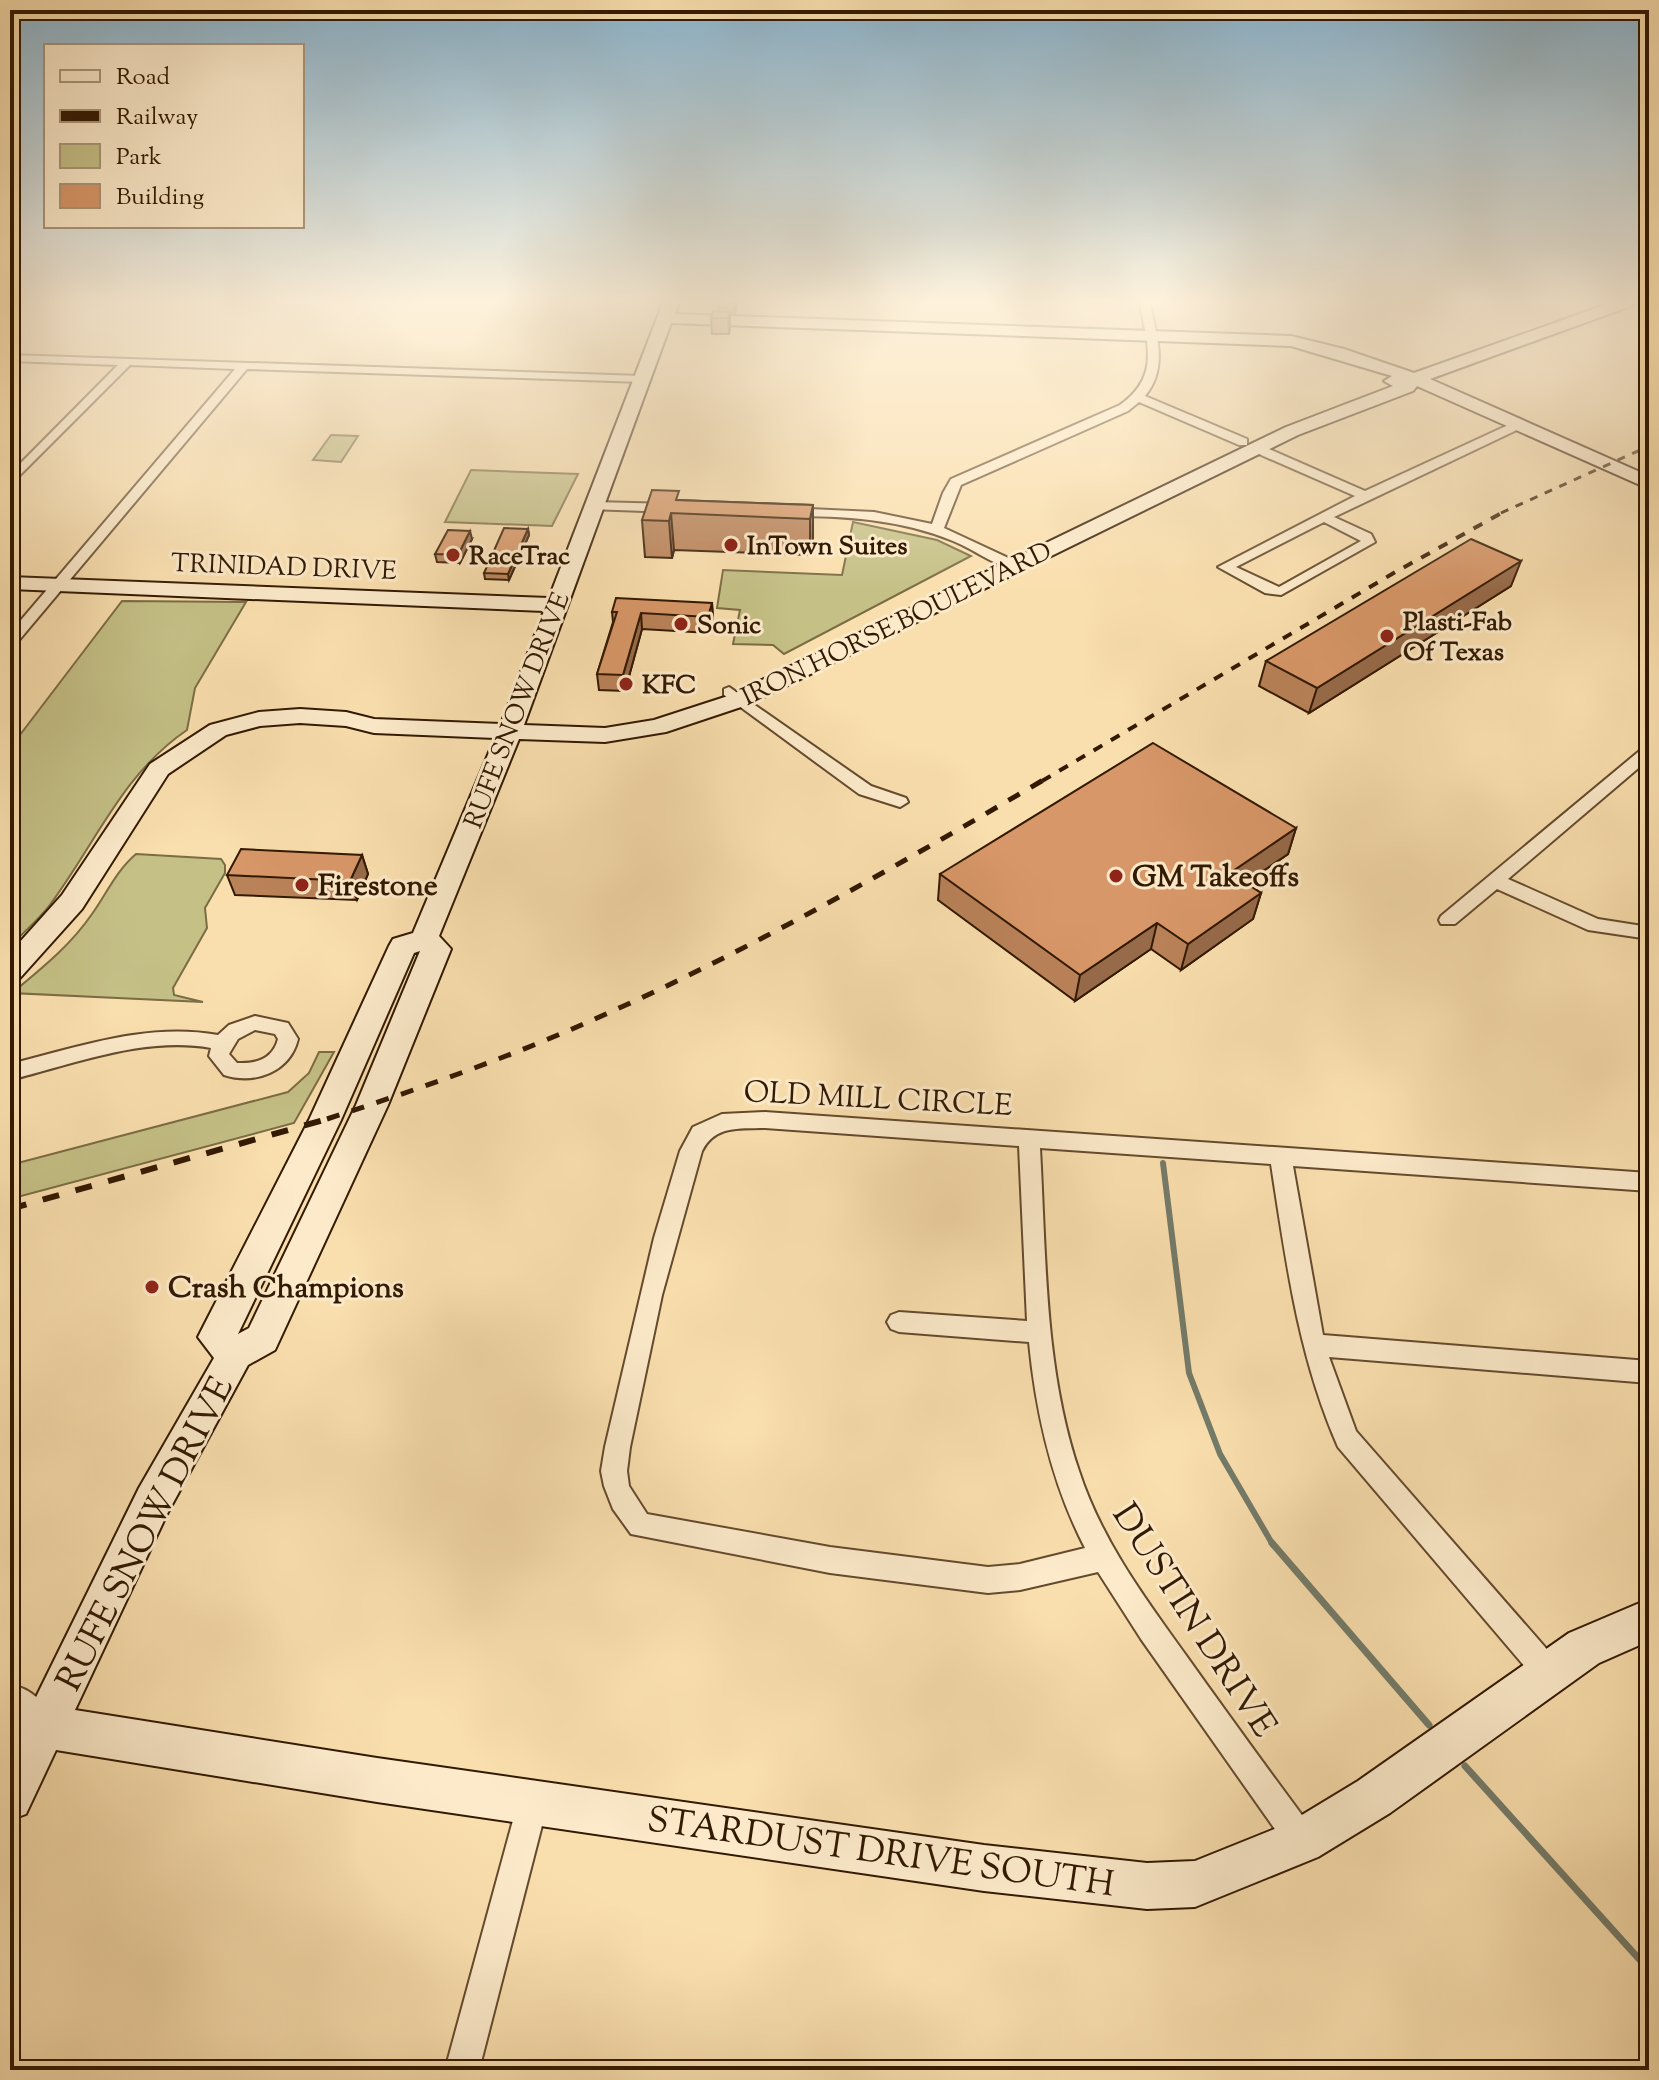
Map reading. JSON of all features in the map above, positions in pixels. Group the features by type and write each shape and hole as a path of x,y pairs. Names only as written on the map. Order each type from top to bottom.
{"street":[{"path":"10,481 93,397"},
{"path":"10,642 218,397"},
{"name":"RUFE SNOW DRIVE","path":"10,1798 27,1732 235,1354 262,1339 359,1134 437,949 424,939 511,727 635,397"},
{"name":"IRON HORSE BOULEVARD","path":"10,971 72,902 159,769 218,730 259,719 300,716 346,719 374,726 511,727 627,733 699,715 1005,562 1250,445 1380,397"},
{"path":"1454,397 1649,483"},
{"path":"936,530 944,516 949,491 968,474 1139,398 1366,496"},
{"path":"1324,517 1366,537 1368,542 1281,591 1270,590 1225,567 1324,517 1366,496 1517,425"},
{"path":"594,506 688,509"},
{"path":"771,512 848,512 894,518 936,530 1005,562"},
{"name":"TRINIDAD DRIVE","path":"10,583 557,605"},
{"path":"734,696 865,790 900,802"},
{"path":"1448,920 1649,751"},
{"path":"1495,881 1595,925 1649,933"},
{"path":"10,1072 128,1045 195,1039 222,1043"},
{"name":"OLD MILL CIRCLE","path":"1104,1557 1020,1577 988,1580 800,1555 640,1525 623,1504 614,1474 620,1426 672,1213 699,1133 716,1122 765,1120 1649,1182"},
{"name":"DUSTIN DRIVE","path":"1029,1138 1040,1332 1054,1430 1066,1473 1104,1557 1159,1641 1302,1841"},
{"path":"1280,1155 1315,1345 1335,1415 1347,1439 1548,1672"},
{"path":"899,1322 1040,1332"},
{"path":"1315,1345 1649,1372"},
{"name":"STARDUST DRIVE SOUTH","path":"27,1732 984,1868 1147,1886 1195,1884 1302,1841 1374,1797 1584,1648 1649,1620"},
{"path":"10,1699 18,1700 27,1732"},
{"path":"462,2070 533,1802"}],"green space":[{"path":"331,435 358,436 341,462 313,460"},
{"path":"471,470 578,474 552,526 445,522"},
{"path":"853,522 937,540 971,556 784,654 773,645 733,644 740,610 717,608 723,570 842,575"},
{"path":"122,601 246,602 195,688 187,730 144,767 49,906 10,946 10,748"},
{"path":"136,854 221,859 225,865 225,873 205,908 207,928 173,988 174,995 203,1002 12,993 74,936 117,875"},
{"path":"319,1052 334,1052 294,1123 10,1199 10,1165 288,1092 309,1073"}],"building":[{"path":"652,490 679,491 676,500 813,505 810,519 671,513 669,521 642,520"},
{"name":"RaceTrac","path":"504,528 528,529 508,574 484,573"},
{"path":"448,530 470,531 458,555 435,554"},
{"path":"1471,539 1521,561 1317,688 1266,661"},
{"path":"616,598 712,603 708,617 641,613 623,675 597,674 617,612 612,612"},
{"name":"GM Takeoffs","path":"1153,743 1296,828 1230,873 1261,893 1188,944 1157,923 1080,975 940,874"},
{"path":"241,849 362,855 350,881 227,875"}],"waterway":[{"path":"1163,1163 1189,1373 1220,1454 1273,1545"},
{"path":"1272,1543 1429,1725"},
{"path":"1465,1766 1649,1970"}],"railway":[{"path":"1503,512 1649,446"},
{"path":"1042,781 1392,574 1503,512"},
{"path":"327,1119 503,1057 663,988 829,902 1045,779"},
{"path":"327,1119 334,1117"},
{"path":"10,1209 327,1119"}],"place":[{"name":"InTown Suites","path":"731,545"},
{"name":"RaceTrac","path":"453,555"},
{"name":"Sonic","path":"681,624"},
{"name":"Plasti-Fab Of Texas","path":"1387,636"},
{"name":"KFC","path":"626,684"},
{"name":"GM Takeoffs","path":"1116,876"},
{"name":"Firestone","path":"302,885"},
{"name":"Crash Champions","path":"152,1287"}]}
